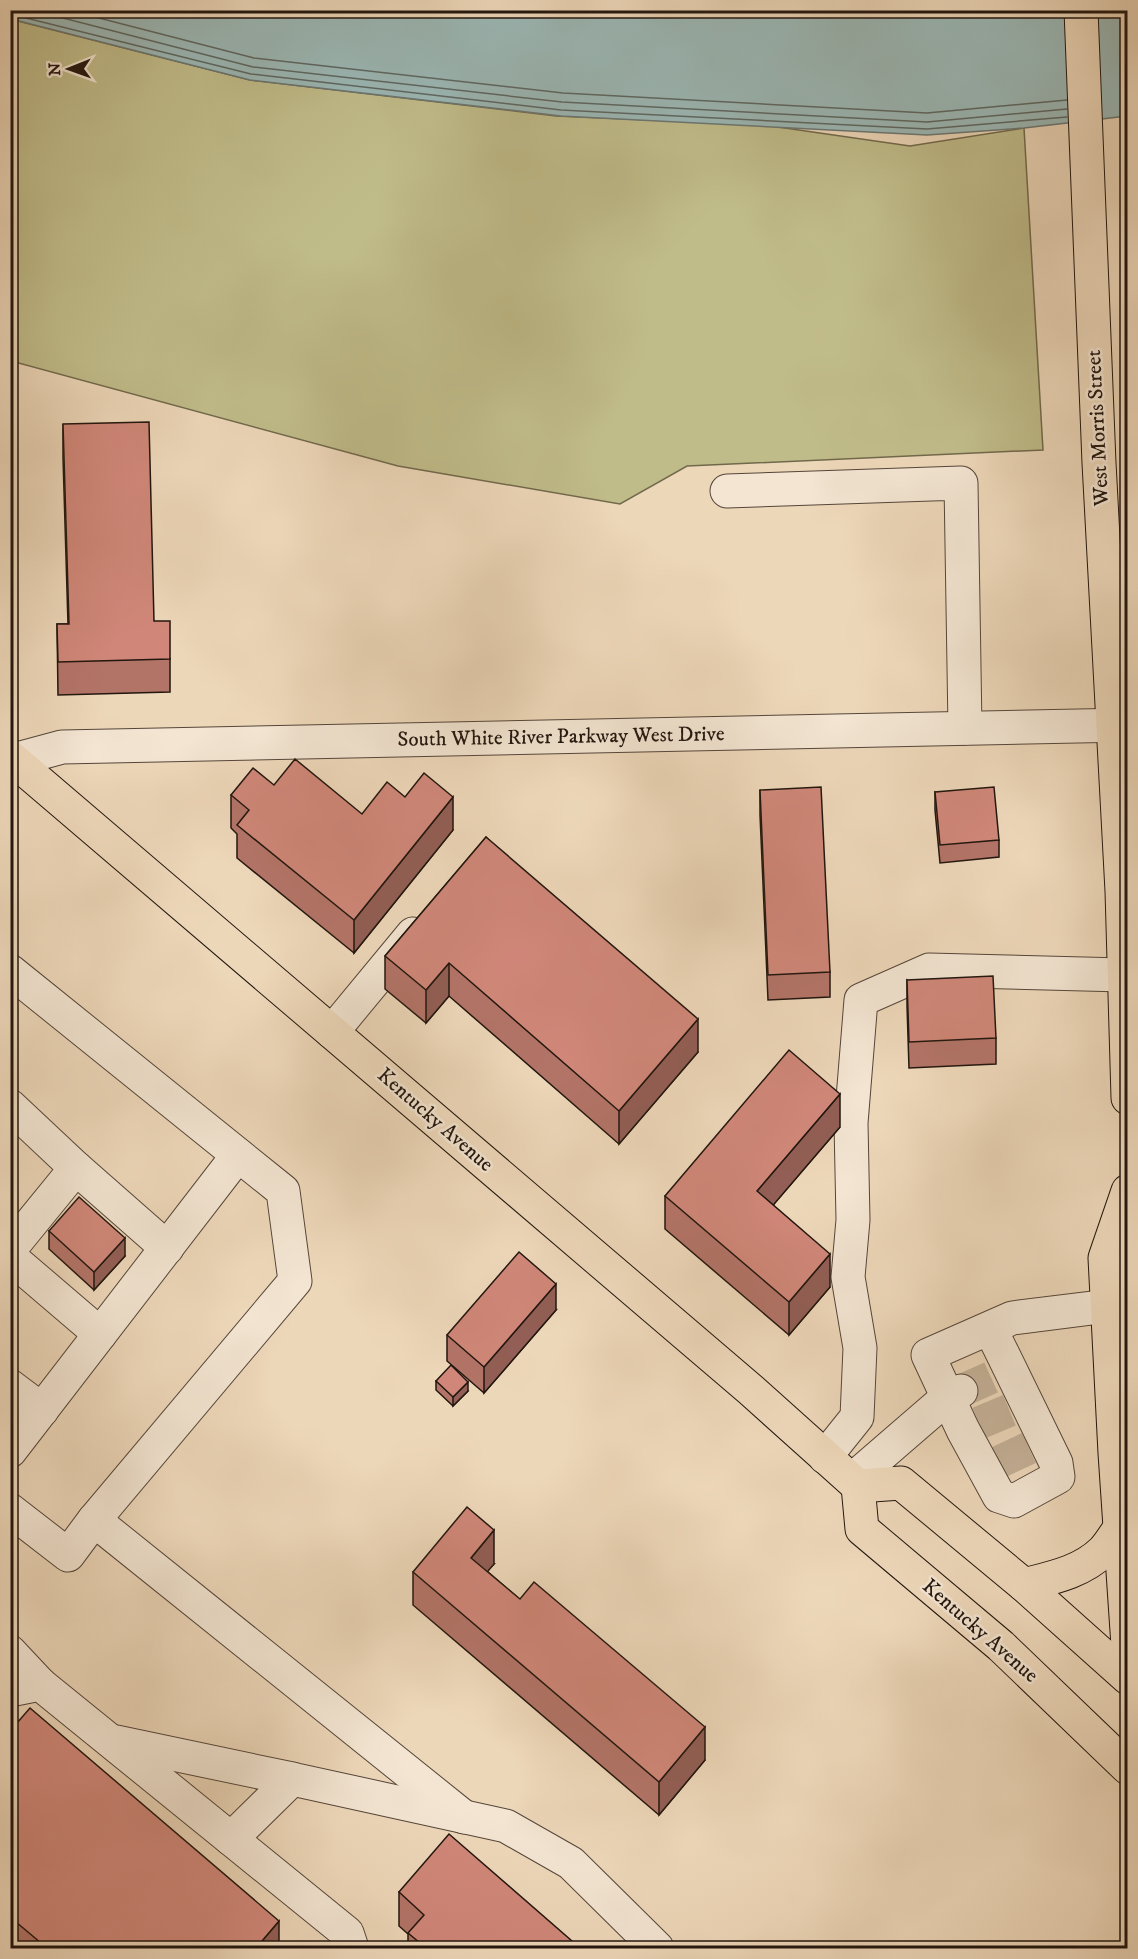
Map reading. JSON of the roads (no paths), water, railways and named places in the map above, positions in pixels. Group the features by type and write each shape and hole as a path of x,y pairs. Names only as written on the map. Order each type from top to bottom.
{"main road":[{"name":"West Morris Street","path":"1081,10 1099,463 1120,725 1125,891 1123,975 1128,1098"},
{"name":"Kentucky Avenue","path":"12,760 742,1382 855,1483 862,1529 1001,1646 1128,1768"},
{"path":"1128,1191 1105,1258 1128,1646"},
{"path":"855,1483 901,1483 1024,1585 1128,1678"},
{"path":"1024,1585 1049,1579 1081,1567 1102,1552 1120,1528"}],"street":[{"path":"727,491 961,483 965,728"},
{"name":"South White River Parkway West Drive","path":"12,760 62,747 1120,725"},
{"path":"332,1032 434,909"},
{"path":"825,1456 857,1417 860,1348 849,1277 853,1220 850,1123 861,1000 929,970 1123,975"},
{"path":"10,971 283,1191 295,1281 94,1520 68,1555 10,1510"},
{"path":"10,1106 167,1248"},
{"path":"10,1450 238,1155"},
{"path":"10,1249 76,1168"},
{"path":"10,1257 100,1334"},
{"path":"990,1328 1001,1373 1037,1444 1056,1463 1058,1477 1014,1501 999,1496 992,1466 954,1394 928,1355 1012,1318 1108,1306"},
{"path":"10,1386 42,1410"},
{"path":"855,1483 954,1394"},
{"path":"94,1520 464,1817"},
{"path":"10,1652 25,1687 111,1741 347,1932 352,1948"},
{"path":"111,1741 506,1826 571,1863 657,1948"},
{"path":"231,1839 292,1779"}],"water":[{"path":"10,11 1127,11 1127,116 1024,128 927,135 561,116 250,80 11,19"}],"tunnel":[{"path":"961,1391 992,1377"},
{"path":"979,1423 1010,1410"},
{"path":"999,1462 1029,1448"}]}
